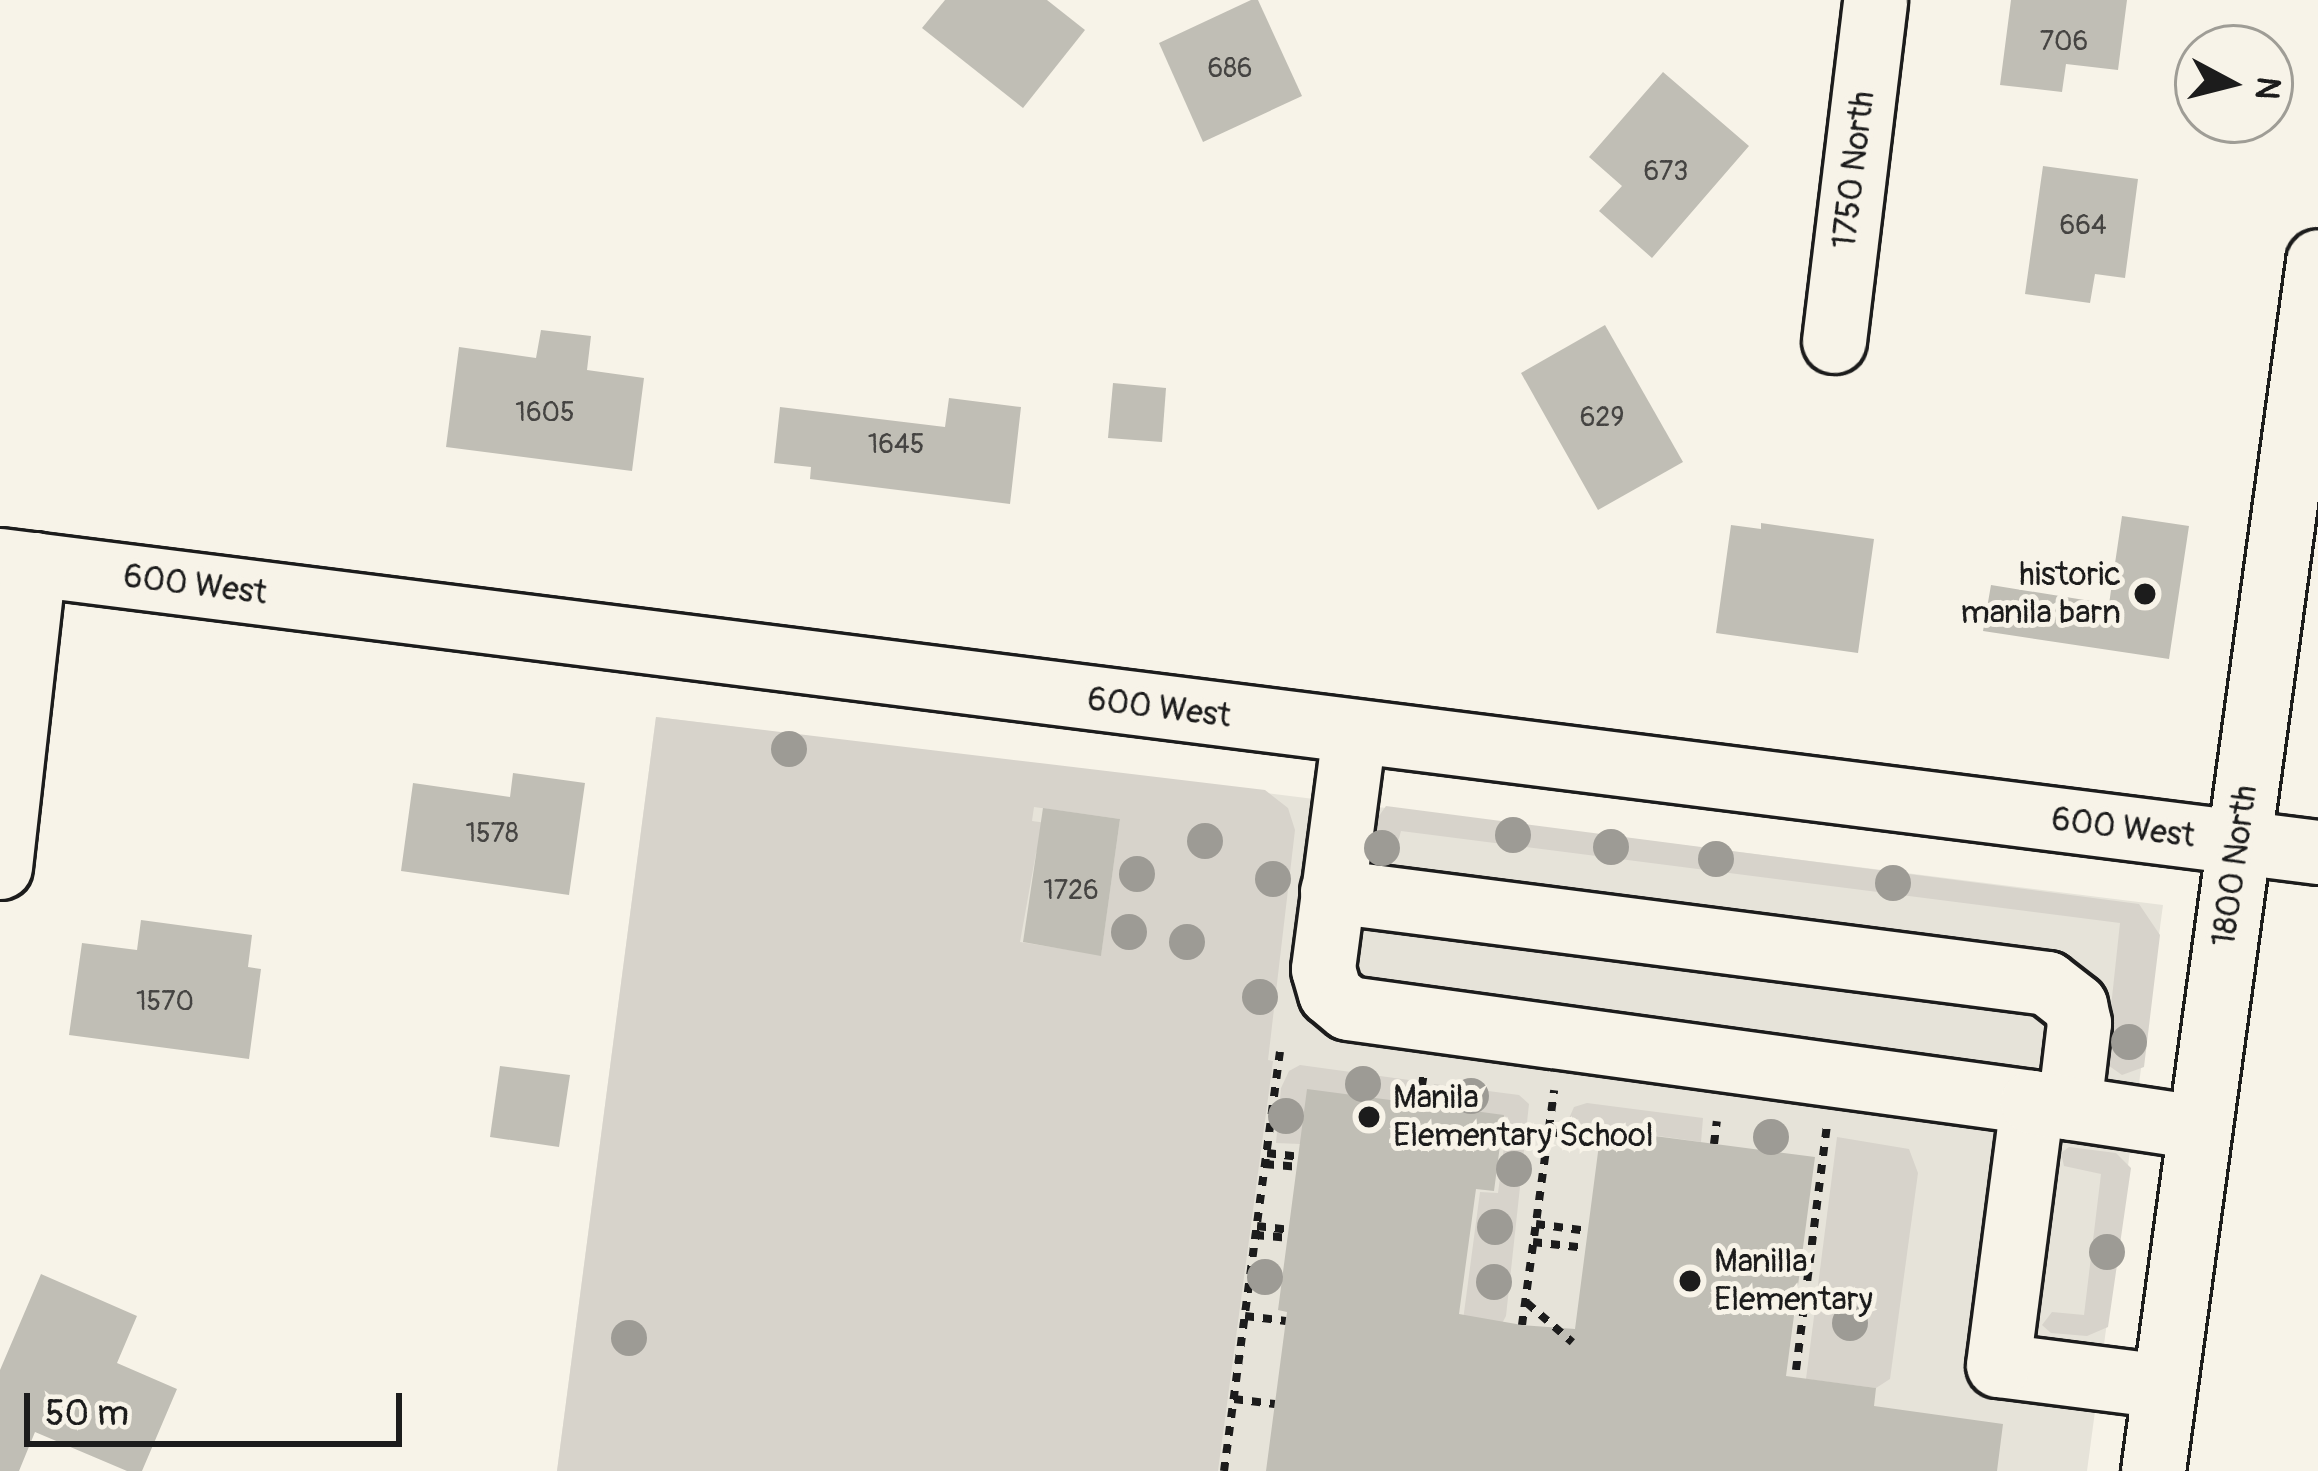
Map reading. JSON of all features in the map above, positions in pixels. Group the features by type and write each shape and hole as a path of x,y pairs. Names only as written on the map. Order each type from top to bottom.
{"street":[{"name":"1750 North","path":"1834,341 1875,0"},
{"name":"1800 North","path":"2153,1471 2318,260"},
{"name":"600 West","path":"17,562 2318,852"},
{"path":"0,867 17,562"},
{"path":"1354,733 1332,891 1325,983 1338,1001 1361,1013 2197,1127"},
{"path":"1332,891 2047,983 2075,1005 2079,1023 2050,1105 1998,1365 2163,1387"}],"path":[{"path":"1224,1471 1280,1052"},
{"path":"1419,1104 1420,1088"},
{"path":"1522,1324 1554,1089"},
{"path":"1714,1144 1717,1121"},
{"path":"1796,1370 1827,1124"},
{"path":"1548,1132 1600,1138"},
{"path":"1266,1159 1298,1162"},
{"path":"1536,1224 1588,1231"},
{"path":"1256,1231 1288,1234"},
{"path":"1533,1242 1586,1248"},
{"path":"1526,1302 1572,1342"},
{"path":"1245,1316 1286,1321"},
{"path":"1234,1400 1275,1404"}],"shaded area":[{"name":"Manila Elementary School","path":"656,717 2163,905 2087,1471 557,1471"},
{"path":"656,717 1265,790 1288,808 1295,830 1268,1060 1273,1061 1218,1471 557,1471","holes":["1034,807 1120,819 1101,955 1020,942 1036,853 1054,824 1032,821"]},
{"path":"1386,806 2139,904 2160,935 2144,1067 2122,1075 2105,1063 2120,923 1401,831 1392,864 1371,866 1371,827"},
{"path":"1300,1065 1409,1080 1406,1103 1300,1144 1276,1143 1281,1088 1289,1071"},
{"path":"1434,1084 1519,1095 1529,1104 1506,1316 1498,1331 1462,1328 1480,1192 1498,1193 1508,1117 1431,1106"},
{"path":"1587,1103 1703,1118 1701,1142 1567,1123 1574,1107"},
{"path":"1837,1137 1909,1149 1918,1173 1890,1379 1876,1388 1806,1379"},
{"path":"2069,1147 2116,1153 2131,1168 2108,1327 2087,1336 2051,1333 2042,1325 2052,1312 2084,1315 2101,1174 2064,1166 2061,1153"}],"building":[{"path":"945,0 1047,0 1085,30 1023,108 922,28"},
{"path":"1258,0 1302,96 1203,142 1159,43"},
{"path":"2011,0 2127,0 2118,70 2066,64 2062,92 2000,85"},
{"path":"1663,72 1749,146 1652,258 1599,211 1622,186 1589,157"},
{"path":"2043,166 2138,179 2125,278 2095,274 2090,303 2025,294"},
{"path":"1605,325 1683,462 1598,510 1521,373"},
{"path":"541,330 591,336 587,370 644,378 632,471 446,447 459,347 536,358"},
{"path":"1113,383 1166,388 1162,442 1108,438"},
{"path":"949,398 1021,407 1010,504 810,479 811,467 774,463 780,407 945,427"},
{"name":"historic manila barn","path":"2122,516 2189,526 2169,659 1983,631 1991,585 2109,604"},
{"path":"1761,523 1874,539 1858,653 1716,633 1731,525 1761,529"},
{"path":"513,773 585,783 569,895 401,871 413,783 510,797"},
{"path":"1043,808 1120,819 1101,956 1023,942"},
{"path":"141,920 252,935 248,967 261,969 249,1059 69,1035 82,943 137,950"},
{"path":"500,1066 570,1075 559,1147 490,1137"},
{"name":"Manilla Elementary","path":"1307,1089 1504,1115 1494,1191 1476,1189 1459,1314 1522,1325 1575,1329 1601,1129 1815,1157 1786,1376 1876,1388 1874,1406 2003,1424 1997,1471 1266,1471 1287,1312 1278,1310"},
{"path":"41,1274 137,1316 117,1363 177,1389 142,1471 127,1471 35,1432 19,1471 0,1471 0,1370"}],"place":[{"name":"historic manila barn","path":"2145,594"},
{"name":"Manila Elementary School","path":"1369,1117"},
{"name":"Manilla Elementary","path":"1690,1281"}]}
